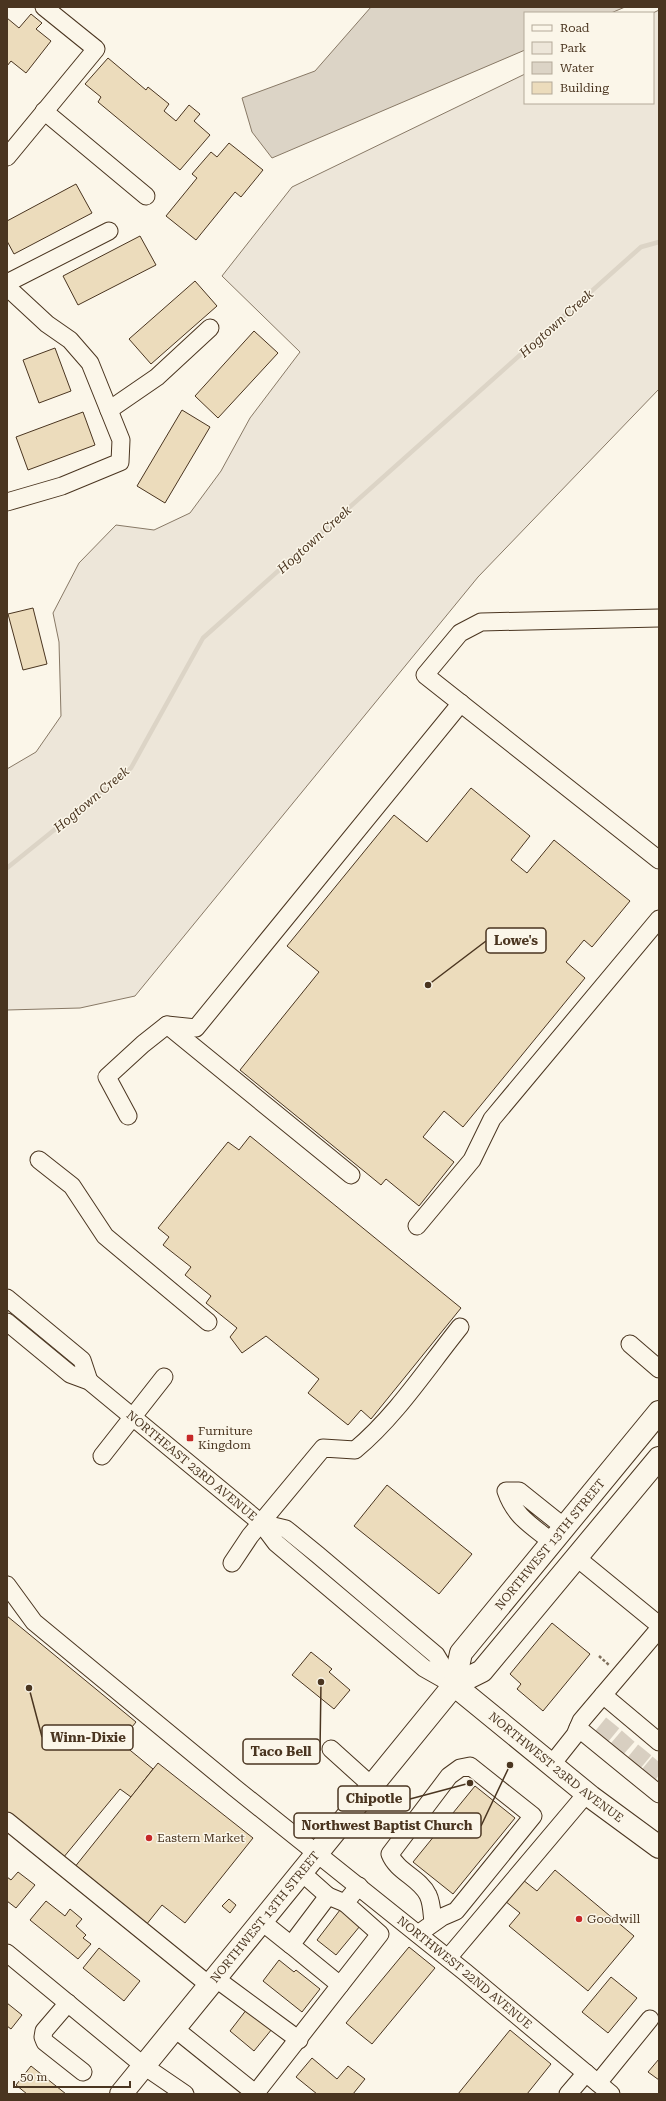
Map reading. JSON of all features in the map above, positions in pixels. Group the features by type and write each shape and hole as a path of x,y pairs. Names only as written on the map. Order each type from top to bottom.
{"main road":[{"name":"NORTHWEST 13TH STREET","path":"454,1685 461,1653 659,1412"},
{"name":"NORTHWEST 13TH STREET","path":"121,2094 454,1685 482,1671 659,1458"},
{"name":"NORTHWEST 23RD AVENUE","path":"454,1685 587,1793 659,1847"}],"street":[{"path":"7,157 96,49 44,7"},
{"path":"44,111 146,196"},
{"path":"7,283 109,231"},
{"path":"7,287 47,324 70,340 90,363 122,440 120,462 62,486 7,502"},
{"path":"109,410 157,377 210,328"},
{"path":"659,618 481,622 460,633 425,675 659,860"},
{"path":"128,1116 107,1077 143,1044 167,1025 196,1028 461,703"},
{"path":"417,1226 472,1160 492,1119 659,919"},
{"path":"167,1025 351,1175"},
{"path":"39,1160 72,1186 105,1236 208,1322"},
{"path":"7,1298 82,1360 89,1381"},
{"name":"NORTHEAST 23RD AVENUE","path":"7,1322 70,1374 89,1381 261,1523 286,1529 318,1555"},
{"path":"232,1563 261,1523 323,1448 355,1450 366,1441 460,1327"},
{"path":"630,1344 659,1369"},
{"path":"102,1456 164,1377"},
{"name":"NORTHWEST 23RD AVENUE","path":"261,1523 276,1544 424,1668 454,1685"},
{"name":"NORTHWEST 23RD AVENUE","path":"318,1555 436,1655 454,1685"},
{"path":"552,1764 575,1735 581,1721 603,1695 658,1622 577,1558"},
{"name":"NORTHWEST 22ND AVENUE","path":"7,1585 34,1622 209,1767 448,1958 611,2094"},
{"path":"603,1695 618,1716 654,1742"},
{"path":"578,1728 599,1740 646,1778 659,1793"},
{"path":"331,1749 372,1786"},
{"path":"418,1934 433,1923 456,1911 533,1816 474,1768 465,1766 449,1776 390,1854 396,1864 422,1887 428,1896 433,1923"},
{"path":"448,1958 587,1793"},
{"path":"7,1821 212,1982 299,2040"},
{"path":"174,2028 255,2094 299,2040 380,1934 345,1903 328,1896 301,1872"},
{"path":"345,1903 359,1886"},
{"path":"291,1945 328,1896"},
{"path":"261,1921 340,1985"},
{"path":"7,1953 144,2066 185,2094"},
{"path":"68,2003 44,2031 43,2036 45,2042 83,2072"},
{"path":"568,2094 592,2078 650,2018"}],"path":[{"path":"598,1656 612,1667"}],"green space":[{"path":"659,10 659,389 478,577 135,996 80,1008 7,1010 7,769 36,752 61,716 59,642 53,613 79,563 116,525 154,530 190,513 221,471 250,418 300,352 222,276 292,187 524,74 524,104 654,104 654,12"}],"water":[{"path":"371,7 625,7 613,12 524,12 524,50 272,158 252,132 242,98 315,71"}],"building":[{"path":"31,14 42,23 36,29 51,41 26,73 11,61 7,66 7,18 19,28"},
{"path":"108,58 146,90 148,87 169,104 164,111 176,121 189,105 200,114 194,121 210,135 180,170 98,102 101,97 85,84"},
{"path":"229,143 263,170 241,197 235,192 196,240 166,216 197,178 192,174 211,152 217,157"},
{"path":"76,184 92,213 14,254 7,241 7,221"},
{"path":"140,236 156,265 78,305 63,276"},
{"path":"195,281 217,306 151,364 129,339"},
{"path":"254,331 278,353 218,418 195,396"},
{"path":"55,348 71,391 39,403 23,360"},
{"path":"182,410 210,427 165,503 137,486"},
{"path":"83,412 95,445 28,470 16,437"},
{"path":"33,608 47,664 23,670 8,614"},
{"path":"471,788 530,836 511,860 527,873 554,840 630,901 592,947 584,940 566,962 585,978 463,1127 444,1111 423,1137 454,1162 419,1206 386,1179 381,1185 240,1070 319,972 287,946 394,815 427,842"},
{"path":"250,1136 461,1308 371,1419 361,1410 348,1425 308,1393 319,1379 266,1336 242,1353 230,1337 237,1328 206,1303 211,1296 185,1275 191,1267 163,1245 169,1237 158,1228 228,1142 239,1150"},
{"path":"387,1485 472,1554 439,1594 354,1526"},
{"path":"7,1616 136,1722 120,1742 153,1769 131,1797 120,1789 63,1858 7,1812"},
{"path":"552,1623 590,1654 543,1711 517,1689 521,1684 510,1674"},
{"path":"311,1652 332,1669 329,1672 350,1690 334,1709 292,1675"},
{"path":"158,1763 253,1838 185,1923 162,1905 146,1925 74,1868"},
{"path":"475,1786 515,1818 453,1894 413,1862"},
{"path":"555,1870 634,1936 588,1991 509,1926 520,1913 505,1901 523,1880 537,1891"},
{"path":"18,1872 35,1885 16,1908 7,1901 7,1877 11,1880"},
{"path":"229,1899 236,1905 230,1913 222,1906"},
{"path":"46,1901 65,1916 70,1909 82,1919 76,1926 86,1935 83,1938 91,1944 78,1959 30,1920"},
{"path":"340,1910 360,1926 336,1955 317,1940"},
{"path":"409,1947 435,1968 372,2044 346,2023"},
{"path":"99,1948 140,1981 124,2001 83,1968"},
{"path":"279,1960 294,1972 296,1970 320,1989 302,2012 263,1981"},
{"path":"611,1977 637,1998 608,2033 582,2012"},
{"path":"7,2003 22,2015 11,2029 7,2026"},
{"path":"247,2009 272,2029 254,2051 230,2031"},
{"path":"510,2030 551,2064 527,2094 458,2094"},
{"path":"312,2058 337,2079 348,2066 365,2079 353,2094 317,2094 296,2077"},
{"path":"659,2059 659,2080 648,2072"},
{"path":"31,2066 66,2094 27,2094 16,2085"}],"waterway":[{"name":"Hogtown Creek","path":"7,868 131,768 203,638 641,247 659,242"}],"tunnel":[{"path":"602,1736 615,1720"},
{"path":"617,1749 631,1733"},
{"path":"634,1763 647,1747"},
{"path":"649,1774 659,1762"}],"place":[{"name":"Lowe's","path":"428,985"},
{"name":"Furniture Kingdom","path":"190,1438"},
{"name":"Taco Bell","path":"321,1682"},
{"name":"Winn-Dixie","path":"29,1688"},
{"name":"Northwest Baptist Church","path":"510,1765"},
{"name":"Chipotle","path":"470,1783"},
{"name":"Eastern Market","path":"149,1838"},
{"name":"Goodwill","path":"579,1919"}]}
